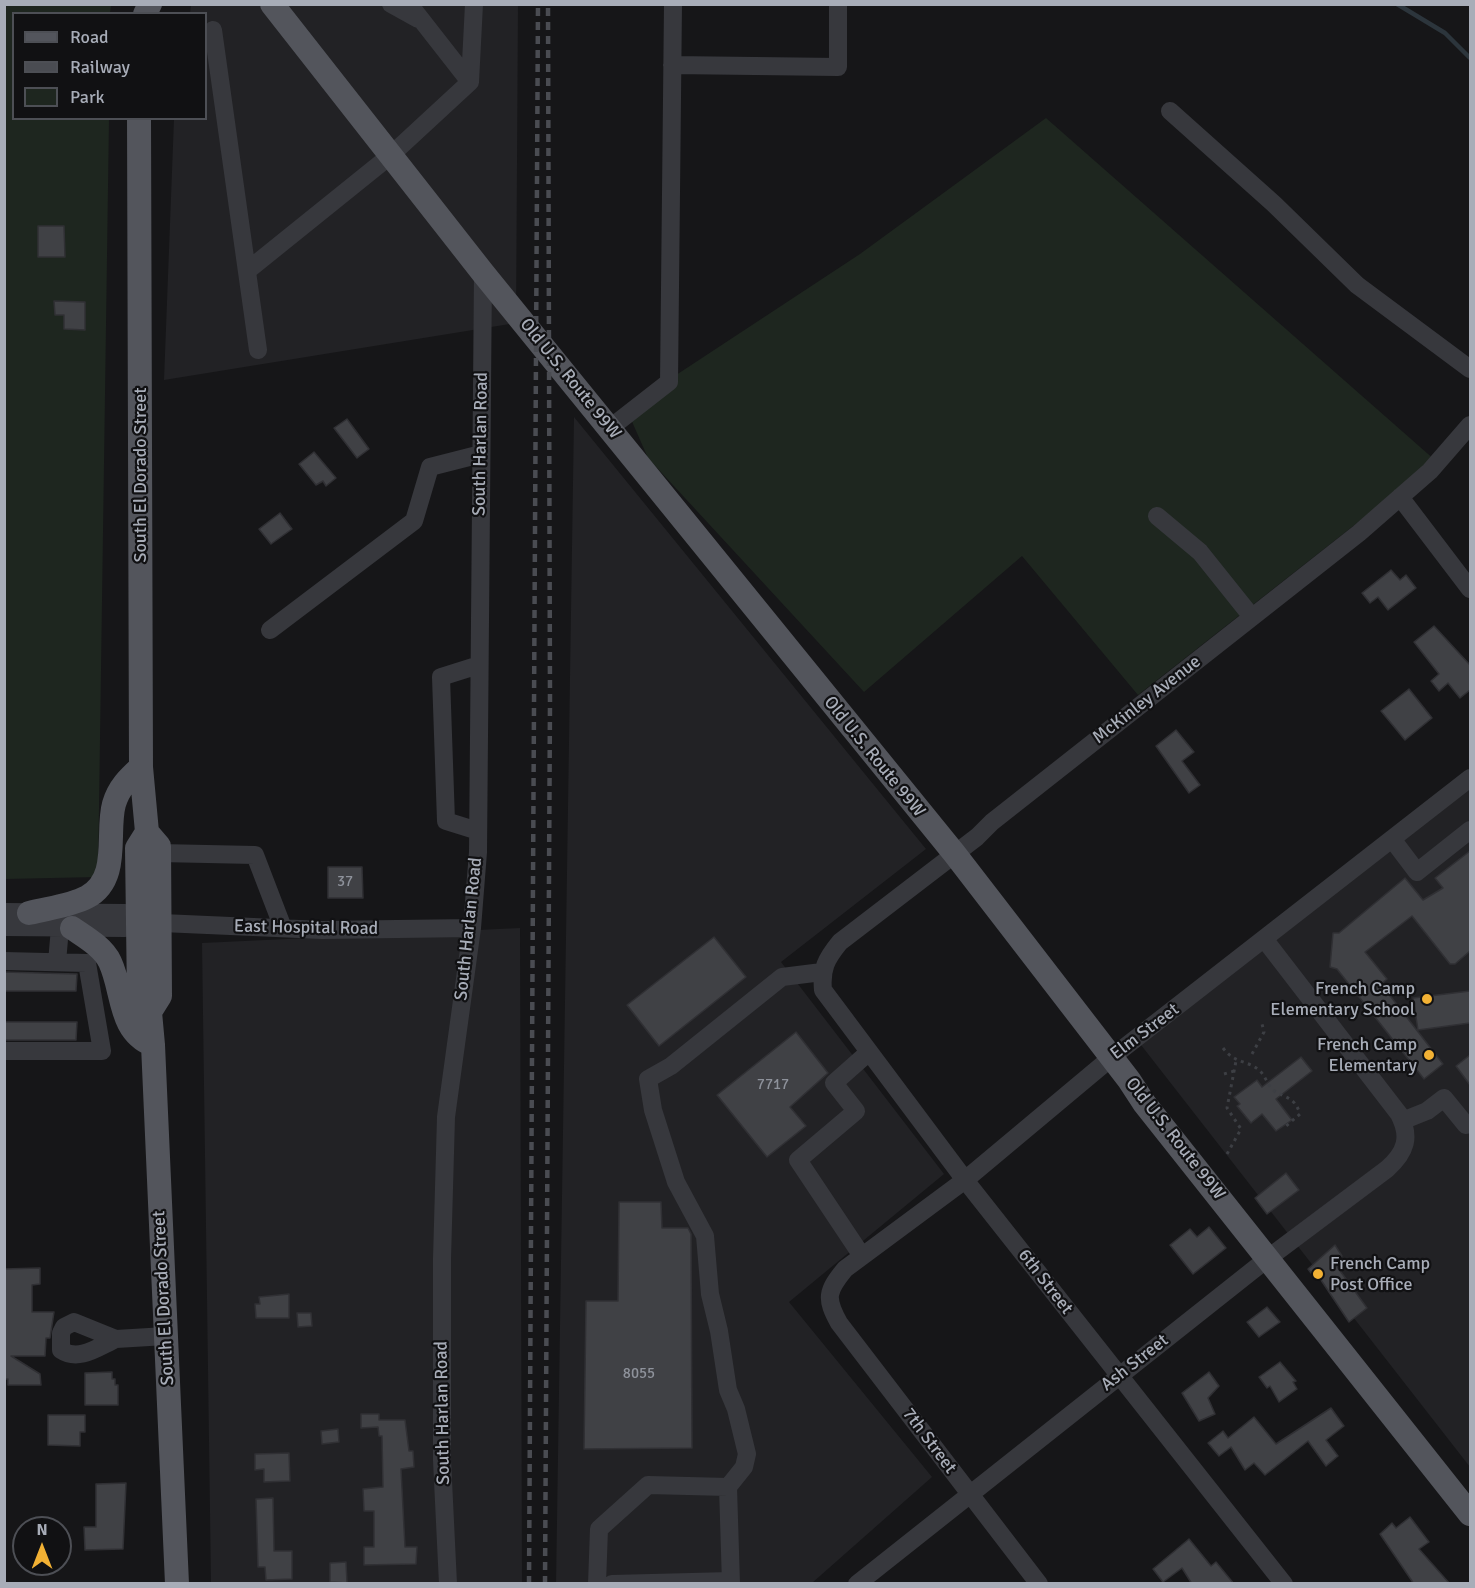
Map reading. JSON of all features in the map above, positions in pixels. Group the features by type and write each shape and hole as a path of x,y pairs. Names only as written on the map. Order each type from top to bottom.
{"main road":[{"name":"Old U.S. Route 99W","path":"272,4 483,273 922,817 954,853 1112,1057 1144,1103 1237,1217 1269,1262 1308,1306 1470,1514"},
{"name":"South El Dorado Street","path":"138,120 141,767 147,832 159,846 139,997 150,1012 153,1045 177,1584"},
{"path":"29,913 73,903 89,896 102,881 111,859 114,805 124,783 141,767"},
{"name":"South El Dorado Street","path":"147,832 137,848 150,923"},
{"path":"66,928 98,946 110,960 131,1030 140,1040 153,1045"}],"street":[{"path":"391,4 425,22"},
{"path":"410,4 470,82"},
{"path":"419,4 425,22"},
{"path":"247,271 391,155 470,82 474,4"},
{"path":"610,428 669,382 673,4"},
{"path":"672,65 838,67 838,4"},
{"path":"213,30 258,350"},
{"path":"1170,111 1274,204 1357,285 1470,369"},
{"name":"South Harlan Road","path":"448,1584 442,1460 442,1259 446,1117 472,928 478,831 483,273"},
{"name":"McKinley Avenue","path":"822,972 826,959 840,942 1252,617 1400,497 1430,471 1470,425"},
{"path":"270,630 414,521 430,467 481,454"},
{"path":"1400,497 1470,589"},
{"path":"1157,516 1200,552 1252,617"},
{"path":"478,831 446,821 441,677 479,665"},
{"name":"Elm Street","path":"829,1294 831,1286 845,1269 965,1180 1112,1057 1470,778"},
{"path":"1392,839 1417,872 1470,830"},
{"path":"159,853 255,855 283,928"},
{"path":"4,912 125,913 150,923"},
{"path":"4,927 125,928 150,923"},
{"name":"East Hospital Road","path":"150,923 322,930 472,928"},
{"path":"57,962 66,928"},
{"path":"1265,940 1402,1120 1427,1111 1444,1098 1466,1125"},
{"path":"4,961 87,963 102,1051 4,1051"},
{"path":"612,1584 731,1582 728,1487 744,1467 747,1454 736,1409 728,1390 719,1331 710,1294 705,1236 676,1182 653,1110 648,1079 671,1065 782,977 822,972"},
{"name":"6th Street","path":"822,972 823,990 965,1180 1284,1584"},
{"path":"862,1256 798,1160 856,1111 834,1083 869,1052"},
{"name":"Ash Street","path":"869,1584 972,1498 1387,1169 1403,1151 1407,1139 1402,1120"},
{"name":"7th Street","path":"829,1294 831,1309 839,1323 1039,1584"},
{"path":"116,1339 166,1336"},
{"path":"597,1584 599,1528 648,1485 728,1487"},
{"name":"Ash Street","path":"857,1584 972,1498"}],"path":[{"path":"1252,1054 1264,1032 1261,1020"},
{"path":"1223,1048 1236,1061 1259,1071 1274,1091 1285,1094 1299,1110 1300,1114 1285,1127"},
{"path":"1227,1154 1241,1130 1227,1108 1236,1061"},
{"path":"1224,1074 1234,1071"}],"shaded area":[{"path":"191,5 518,5 516,323 164,380 174,120 207,120 207,12 190,12"},
{"path":"574,417 926,849 781,962 944,1174 789,1302 932,1477 812,1583 556,1584"},
{"path":"1470,780 1470,1467 1134,1036"},
{"path":"520,928 522,1583 211,1583 202,943"}],"green space":[{"path":"4,5 111,5 110,12 12,12 12,120 109,120 98,877 5,879"},
{"path":"1046,118 1436,461 1138,695 1022,556 864,692 648,458 626,408 860,254"}],"building":[{"path":"38,226 64,226 65,257 38,257"},
{"path":"54,301 85,302 85,330 64,329 64,315 55,315"},
{"path":"347,419 369,449 357,458 334,428"},
{"path":"314,452 336,478 326,486 323,481 316,485 299,464"},
{"path":"280,513 292,529 271,544 259,529"},
{"path":"1391,570 1400,580 1406,575 1416,588 1388,610 1378,597 1370,603 1362,593"},
{"path":"1434,626 1470,665 1470,690 1460,698 1448,683 1439,691 1431,681 1439,674 1414,642"},
{"path":"1409,689 1432,718 1405,740 1381,711"},
{"path":"1176,730 1194,752 1182,761 1200,785 1189,793 1156,746"},
{"path":"1470,851 1470,951 1455,964 1450,964 1412,916 1365,952 1387,979 1381,984 1443,1064 1424,1079 1337,969 1330,967 1333,933 1339,933 1405,878 1423,900 1443,888 1435,878"},
{"path":"328,867 362,867 363,898 328,898"},
{"path":"714,937 746,977 659,1046 627,1005"},
{"path":"4,972 77,974 76,991 4,991"},
{"path":"1470,991 1470,1023 1418,1030 1413,998"},
{"path":"4,1022 77,1022 76,1040 4,1040"},
{"path":"796,1032 828,1073 790,1107 806,1126 767,1157 717,1095"},
{"path":"1470,1055 1470,1085 1456,1066"},
{"path":"1301,1057 1312,1071 1276,1099 1292,1120 1276,1131 1262,1114 1251,1123 1237,1106 1240,1104 1234,1097 1257,1080 1262,1087"},
{"path":"1286,1173 1299,1190 1267,1214 1255,1198"},
{"path":"619,1202 661,1202 662,1228 688,1228 691,1234 692,1448 584,1449 586,1301 618,1301"},
{"path":"1209,1227 1226,1248 1193,1274 1170,1245 1190,1229 1197,1237"},
{"path":"1335,1245 1342,1256 1333,1261 1367,1308 1349,1322 1315,1271 1311,1273 1308,1269"},
{"path":"40,1268 40,1284 32,1285 32,1312 54,1312 50,1338 46,1338 45,1356 11,1356 40,1374 41,1385 8,1385 8,1379 4,1379 4,1269"},
{"path":"289,1294 289,1318 256,1318 255,1304 260,1304 259,1297"},
{"path":"1267,1307 1280,1322 1259,1337 1247,1322"},
{"path":"297,1313 311,1313 312,1326 298,1327"},
{"path":"1280,1362 1296,1381 1293,1382 1297,1389 1279,1402 1270,1386 1267,1388 1259,1377"},
{"path":"112,1372 112,1379 115,1379 115,1385 118,1385 118,1405 85,1405 85,1373"},
{"path":"1209,1372 1219,1386 1208,1398 1215,1414 1199,1421 1182,1393"},
{"path":"1331,1408 1344,1426 1326,1440 1338,1456 1326,1466 1308,1441 1265,1475 1254,1463 1245,1470 1231,1447 1219,1456 1208,1443 1223,1431 1228,1438 1254,1417 1276,1444"},
{"path":"361,1414 379,1414 379,1420 405,1420 409,1451 413,1451 414,1467 401,1469 405,1547 417,1547 416,1564 364,1565 364,1547 374,1547 374,1511 364,1511 363,1489 383,1487 382,1436 379,1436 378,1427 361,1428"},
{"path":"48,1415 85,1415 85,1432 80,1432 80,1446 48,1445"},
{"path":"338,1429 339,1442 322,1444 321,1431"},
{"path":"289,1453 290,1481 264,1482 264,1469 255,1470 255,1454"},
{"path":"126,1483 123,1549 85,1550 84,1527 96,1527 96,1484"},
{"path":"273,1498 274,1551 292,1551 292,1579 266,1580 265,1567 258,1567 256,1499"},
{"path":"1410,1517 1429,1542 1419,1549 1450,1584 1414,1584 1380,1534 1392,1523 1396,1528"},
{"path":"1189,1539 1211,1566 1216,1562 1234,1584 1192,1584 1182,1568 1163,1582 1153,1569"},
{"path":"346,1562 347,1583 330,1582 330,1563"}],"waterway":[{"path":"1397,4 1445,33 1470,58"}],"railway":[{"path":"529,1584 538,4"},
{"path":"545,1584 550,701 548,4"}],"place":[{"name":"French Camp Elementary School","path":"1427,999"},
{"name":"French Camp Elementary","path":"1429,1055"},
{"name":"French Camp Post Office","path":"1318,1274"}]}
